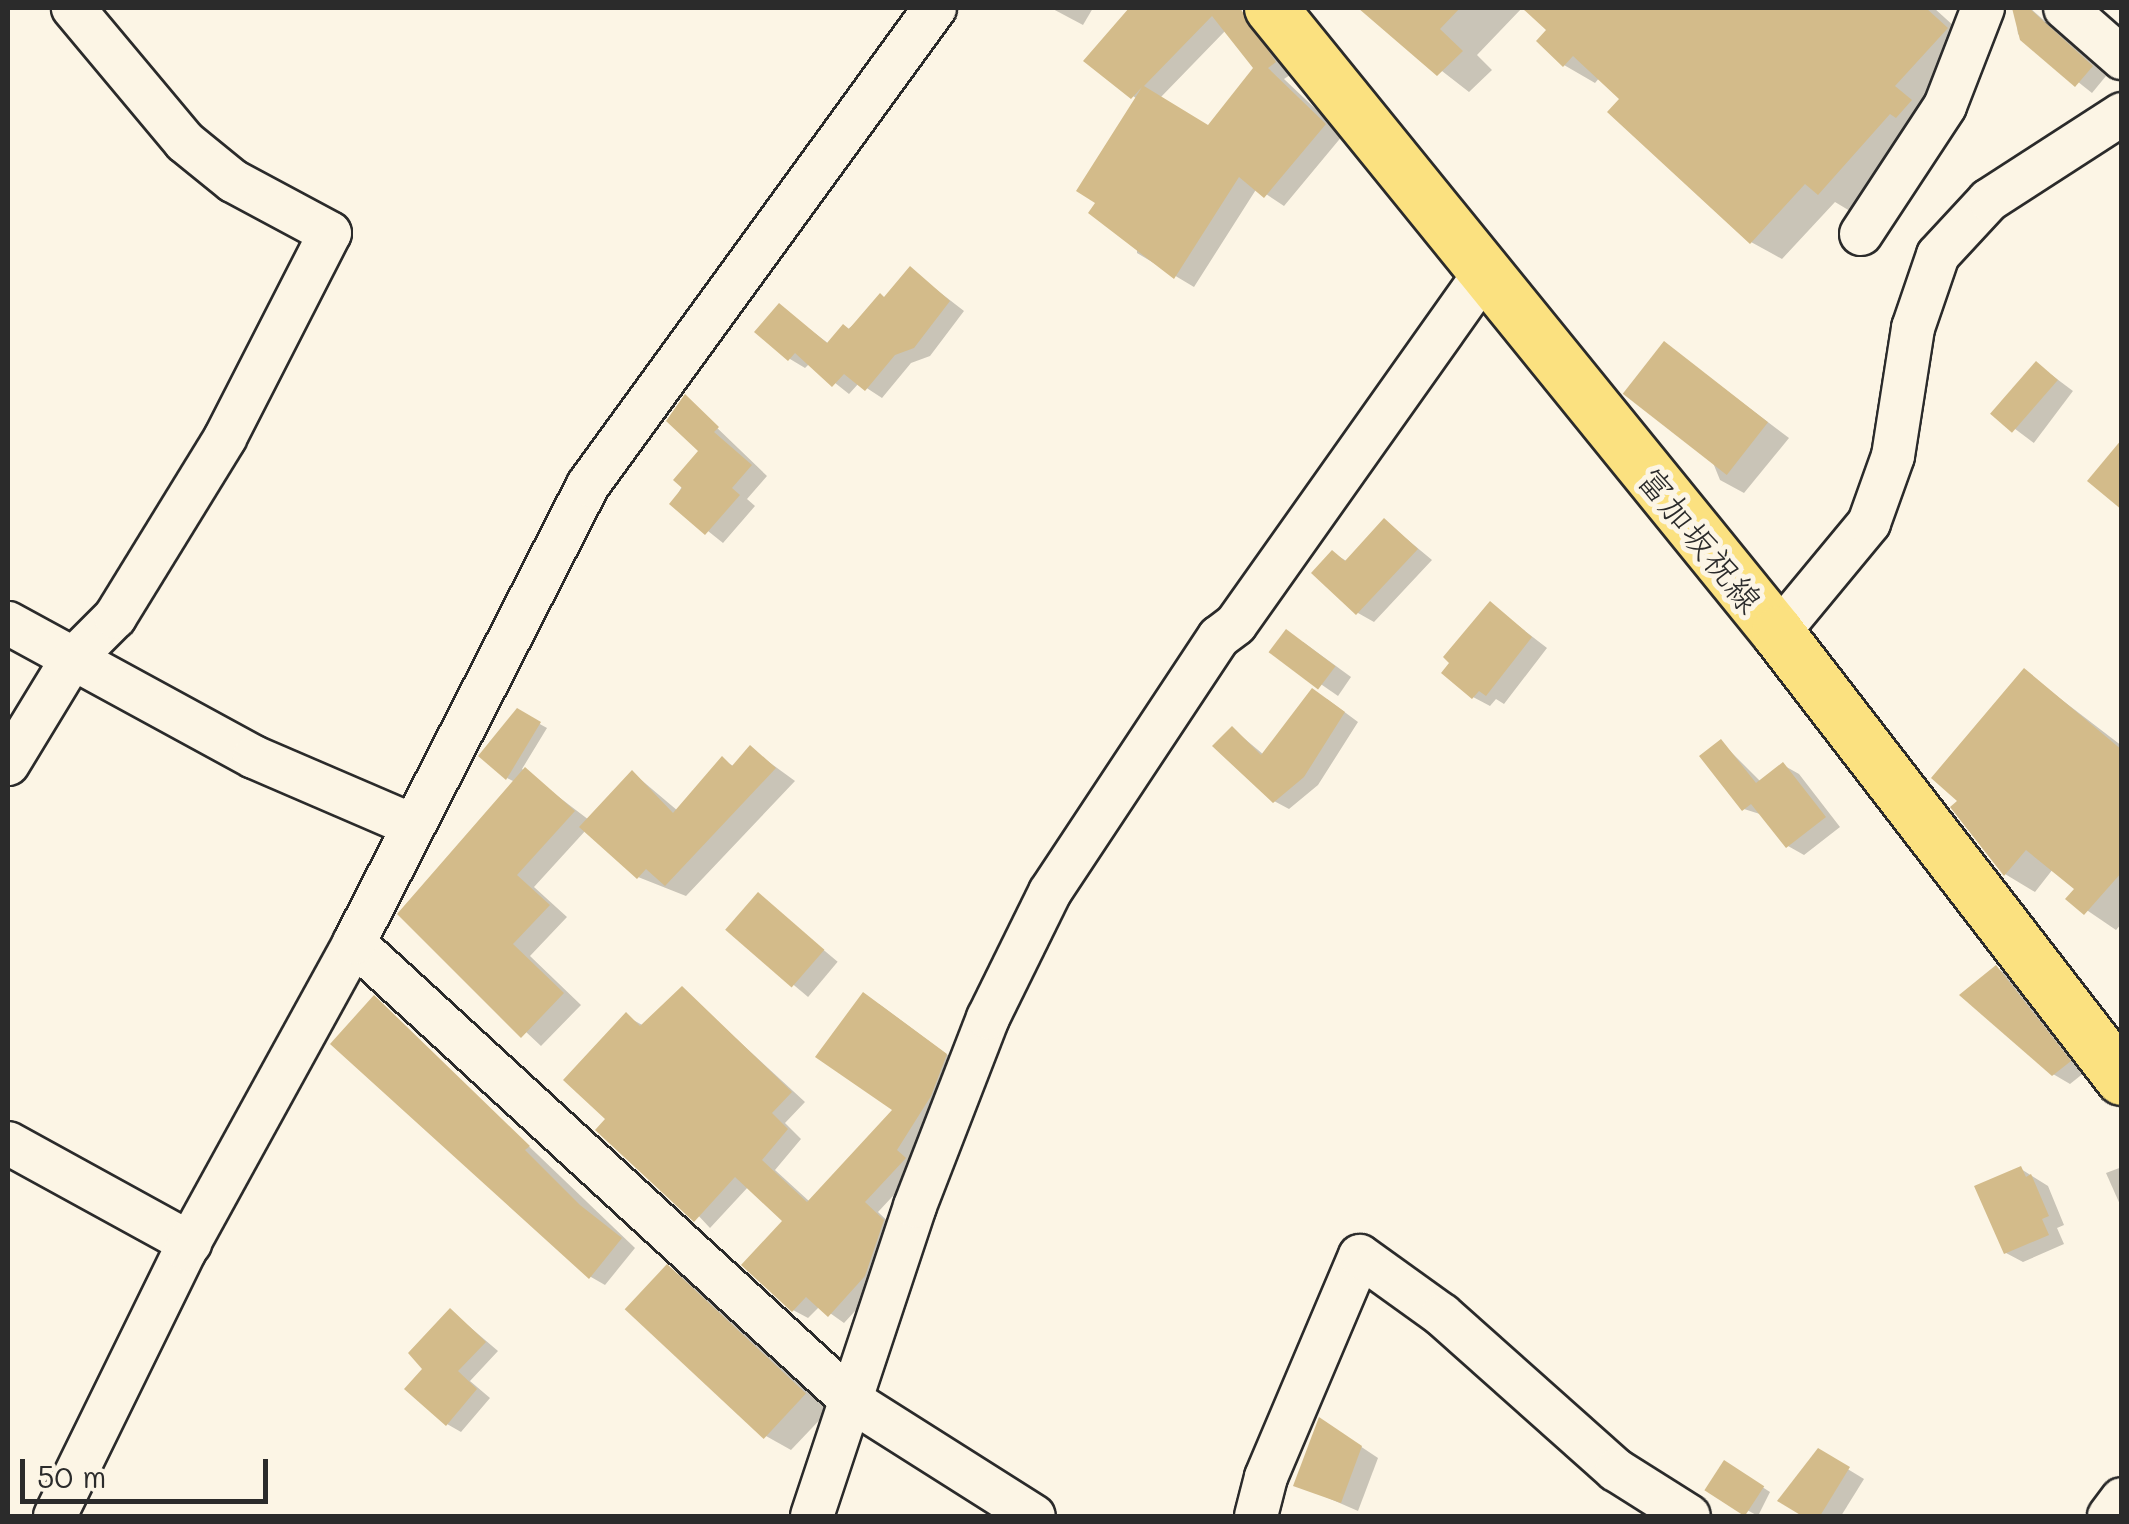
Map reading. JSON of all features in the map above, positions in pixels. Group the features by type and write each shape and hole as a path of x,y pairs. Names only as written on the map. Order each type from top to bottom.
{"main road":[{"name":"富加坂祝線","path":"1271,8 1483,275 1778,633 2122,1079"}],"street":[{"path":"8,764 70,662 115,617 205,471 330,233 233,181 185,142 73,8"},
{"path":"54,1516 190,1243 354,943 588,485 934,8"},
{"path":"1861,234 1944,106 1984,8"},
{"path":"2065,8 2122,58"},
{"path":"1778,633 1869,523 1893,456 1913,328 1938,256 1989,200 2122,114"},
{"path":"812,1516 915,1206 988,1018 1050,892 1219,637 1236,624 1483,275"},
{"path":"8,623 70,662 254,757 412,825"},
{"path":"354,943 852,1400 1034,1516"},
{"path":"8,1143 190,1243"},
{"path":"1256,1516 1266,1477 1360,1256 1442,1314 1616,1470 1689,1516"},
{"path":"2109,1516 2122,1499"}],"building":[{"path":"1129,8 1240,8 1276,62 1268,68 1326,124 1264,198 1239,177 1174,279 1088,213 1095,203 1076,191 1142,87 1131,99 1083,61","holes":["1212,16 1253,68 1208,125 1144,86"]},
{"path":"1358,8 1460,8 1440,29 1463,51 1437,76"},
{"path":"1522,8 1926,8 1948,28 1895,86 1912,100 1896,118 1890,114 1818,195 1805,184 1750,244 1607,112 1619,99 1573,56 1563,67 1536,41 1546,30"},
{"path":"2012,8 2029,8 2093,66 2075,87 2020,40"},
{"path":"910,266 950,301 914,348 895,355 865,391 844,374 832,387 795,353 788,361 754,332 779,303 827,343 843,324 849,329 880,293 884,297"},
{"path":"1664,341 1768,422 1727,475 1623,394"},
{"path":"2036,361 2058,380 2012,433 1990,414"},
{"path":"685,394 719,427 714,432 752,465 732,488 740,495 705,535 669,504 682,488 673,480 698,451 666,421"},
{"path":"2122,439 2122,510 2087,481"},
{"path":"1384,518 1418,549 1356,615 1311,573 1332,550 1345,561"},
{"path":"1490,601 1532,637 1486,696 1479,691 1472,699 1441,673 1449,663 1443,657"},
{"path":"1286,629 1336,666 1318,689 1269,652"},
{"path":"2024,668 2122,750 2122,872 2084,915 2065,899 2074,889 2026,850 2004,876 1950,807 1957,801 1931,778"},
{"path":"1312,688 1345,712 1304,777 1273,803 1212,746 1232,726 1261,755"},
{"path":"517,708 541,722 506,780 478,756"},
{"path":"1721,739 1756,783 1783,762 1826,817 1786,848 1751,804 1742,811 1699,756"},
{"path":"750,745 776,768 665,886 646,869 637,879 579,827 632,770 673,813 722,756 732,766"},
{"path":"525,767 575,811 517,875 550,905 513,944 564,993 521,1038 397,914"},
{"path":"758,892 824,950 792,987 725,930"},
{"path":"1996,965 2071,1061 2052,1076 1959,995"},
{"path":"682,986 792,1092 772,1113 788,1129 762,1160 807,1202 892,1110 815,1057 863,992 947,1054 931,1096 897,1150 906,1158 865,1202 884,1220 865,1276 828,1317 806,1297 792,1312 741,1265 782,1221 735,1177 694,1222 595,1130 605,1119 563,1080 626,1012 640,1026"},
{"path":"374,995 530,1146 525,1150 580,1205 622,1238 589,1279 330,1044"},
{"path":"2021,1166 2026,1177 2031,1174 2049,1216 2042,1219 2049,1235 2004,1254 1974,1186"},
{"path":"667,1264 806,1394 764,1439 625,1309"},
{"path":"450,1308 486,1342 458,1371 477,1389 446,1426 404,1389 422,1369 408,1353"},
{"path":"1319,1417 1362,1446 1341,1503 1293,1486"},
{"path":"1818,1448 1850,1467 1820,1516 1802,1516 1777,1501"},
{"path":"1724,1460 1764,1486 1745,1516 1704,1490"}]}
